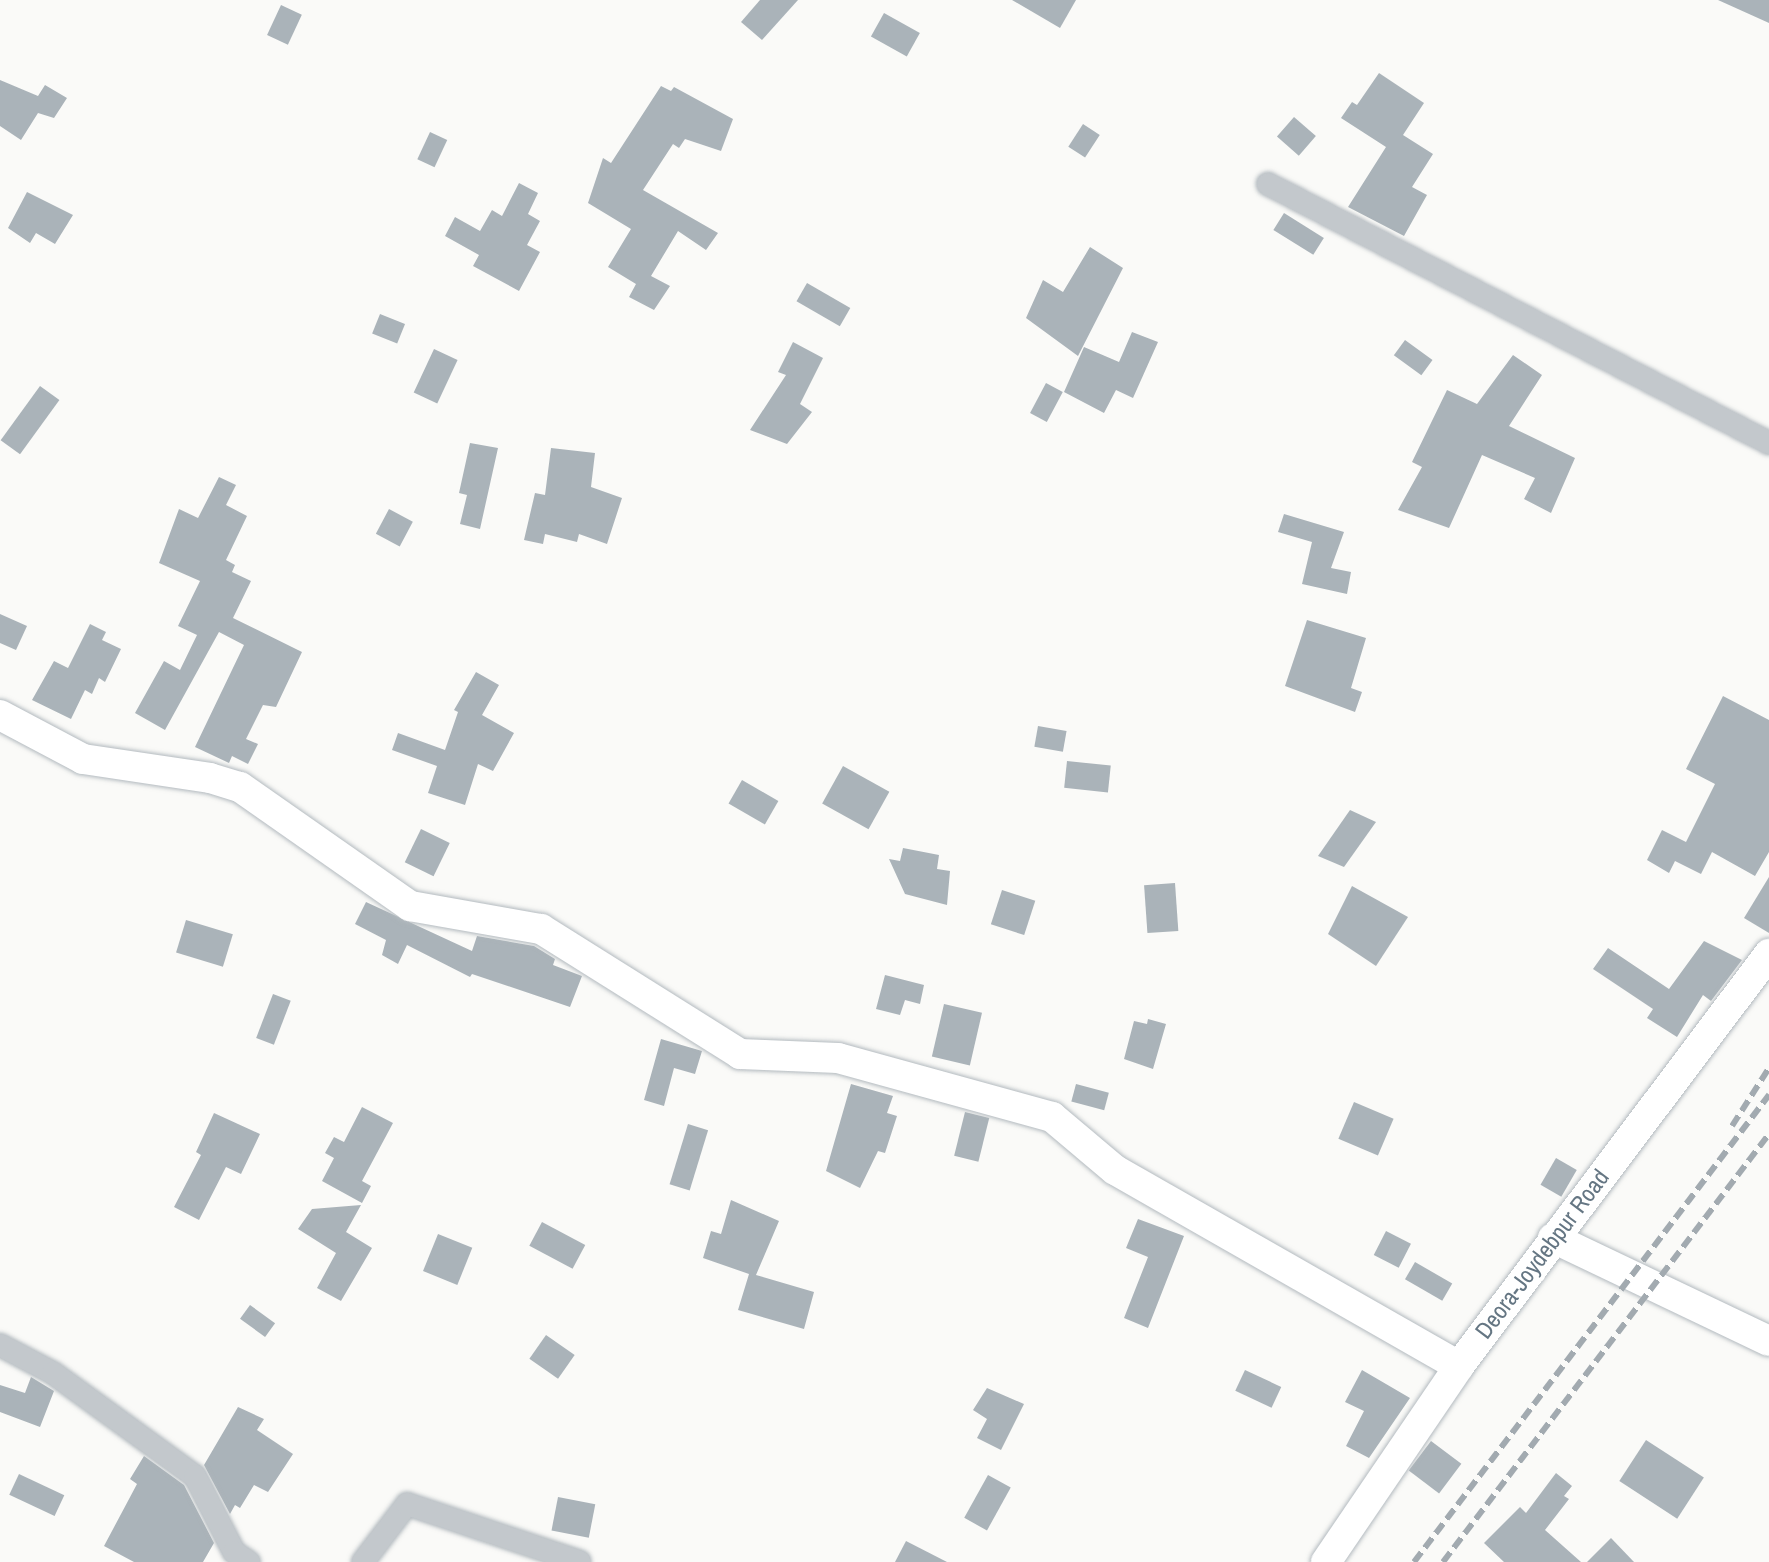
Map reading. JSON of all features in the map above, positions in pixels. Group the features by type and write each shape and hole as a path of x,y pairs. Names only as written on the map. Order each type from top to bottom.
{"street":[{"path":"1268,184 1769,443"},
{"path":"0,715 83,759 210,778 240,787 410,906 541,929 740,1054 838,1058 1052,1117 1115,1170 1459,1366"},
{"name":"Deora-Joydebpur Road","path":"1326,1562 1459,1366 1769,954"},
{"path":"1553,1238 1769,1341"},
{"path":"0,1345 53,1373 195,1476 234,1552 249,1562"},
{"path":"363,1562 407,1504 580,1562"}],"building":[{"path":"760,0 798,0 762,40 741,22"},
{"path":"1012,0 1076,0 1060,28"},
{"path":"1718,0 1769,0 1769,23"},
{"path":"281,5 302,15 288,45 267,35"},
{"path":"884,13 920,33 907,56 871,37"},
{"path":"1379,73 1424,103 1403,135 1433,154 1412,187 1427,195 1404,236 1348,207 1386,147 1341,118 1352,102 1357,105"},
{"path":"0,80 38,96 45,85 67,98 54,118 38,113 21,140 0,126"},
{"path":"661,86 671,91 674,87 733,119 721,151 685,139 679,148 673,144 643,190 718,233 706,250 678,231 651,276 670,286 654,310 629,297 636,284 608,267 631,229 588,203 603,158 611,163"},
{"path":"1294,117 1316,136 1299,156 1277,137"},
{"path":"1083,124 1100,135 1085,158 1068,147"},
{"path":"430,132 447,140 435,167 417,159"},
{"path":"519,183 538,193 528,214 540,221 527,245 540,252 519,291 473,266 479,255 445,236 455,217 480,231 492,210 502,216"},
{"path":"27,192 73,215 55,244 36,233 30,243 8,228"},
{"path":"1284,213 1324,238 1313,255 1273,230"},
{"path":"1090,247 1123,268 1078,356 1026,318 1043,280 1063,292"},
{"path":"807,283 850,308 840,326 796,301"},
{"path":"380,314 405,324 397,344 372,333"},
{"path":"1132,332 1158,342 1133,398 1116,390 1104,413 1064,392 1084,347 1119,362"},
{"path":"1405,340 1433,360 1421,375 1394,355"},
{"path":"793,342 823,358 800,404 812,412 787,444 750,430 786,375 778,372"},
{"path":"434,349 458,360 437,403 414,393"},
{"path":"1513,355 1542,375 1509,426 1575,458 1551,513 1524,499 1535,478 1482,455 1449,528 1398,510 1422,467 1412,462 1447,390 1477,404"},
{"path":"1046,383 1063,392 1047,422 1030,413"},
{"path":"40,386 59,400 20,454 1,440"},
{"path":"470,443 498,448 480,529 460,524 467,495 459,493"},
{"path":"551,448 595,453 591,487 622,498 607,544 579,534 577,542 545,534 543,544 524,540 535,493 545,495"},
{"path":"219,477 236,485 226,505 247,516 226,560 235,565 232,572 251,581 233,618 302,652 276,707 263,705 246,739 258,744 248,764 232,756 229,763 195,747 244,645 219,632 165,730 135,713 164,661 180,670 197,635 178,626 200,581 159,563 179,509 198,518"},
{"path":"389,509 413,522 400,546 376,534"},
{"path":"1284,514 1344,532 1331,568 1351,572 1347,594 1302,584 1312,542 1278,532"},
{"path":"0,614 27,626 16,650 0,643"},
{"path":"1307,620 1366,638 1351,688 1362,692 1355,712 1285,686"},
{"path":"90,624 106,632 102,640 121,649 105,682 99,678 92,694 85,690 71,719 32,700 54,661 68,668"},
{"path":"476,672 499,685 482,715 514,733 493,771 478,764 465,805 428,793 437,766 392,750 398,733 445,750 458,712 454,710"},
{"path":"1723,696 1769,720 1769,852 1755,876 1712,852 1701,874 1675,861 1669,873 1647,860 1662,830 1686,842 1715,784 1686,769"},
{"path":"1038,726 1067,731 1063,752 1034,747"},
{"path":"1067,761 1111,766 1108,792 1064,788"},
{"path":"843,766 889,792 869,829 822,804"},
{"path":"742,780 778,801 765,824 728,803"},
{"path":"1350,810 1376,822 1344,867 1318,856"},
{"path":"421,829 450,843 434,876 405,862"},
{"path":"903,848 939,855 937,869 950,871 947,905 905,894 889,859 900,861"},
{"path":"1769,877 1769,933 1744,918"},
{"path":"1175,883 1178,931 1147,933 1144,885"},
{"path":"1352,886 1408,917 1376,966 1328,934"},
{"path":"1002,890 1035,901 1024,935 991,924"},
{"path":"366,902 472,951 477,936 534,946 555,959 553,965 582,976 570,1007 472,974 470,977 407,945 398,964 382,955 386,940 355,924"},
{"path":"186,920 233,934 223,967 176,953"},
{"path":"1704,941 1742,960 1711,1001 1703,995 1677,1037 1647,1018 1653,1009 1593,969 1608,948 1669,989"},
{"path":"885,975 924,985 920,1004 905,1000 900,1015 876,1009"},
{"path":"273,994 291,1001 274,1045 256,1038"},
{"path":"944,1004 982,1013 970,1065 932,1057"},
{"path":"1148,1019 1166,1024 1153,1069 1124,1059 1134,1021 1147,1024"},
{"path":"661,1039 702,1051 695,1074 674,1068 664,1106 644,1100"},
{"path":"851,1084 893,1096 887,1113 897,1116 885,1153 878,1151 860,1188 826,1171"},
{"path":"1076,1084 1109,1093 1104,1110 1071,1101"},
{"path":"1354,1102 1394,1119 1378,1156 1338,1139"},
{"path":"362,1107 393,1123 362,1181 371,1186 362,1203 322,1181 334,1158 325,1153 334,1137 344,1142"},
{"path":"965,1112 989,1118 978,1162 954,1156"},
{"path":"214,1113 260,1134 241,1174 226,1167 199,1220 174,1207 201,1155 196,1152"},
{"path":"688,1124 708,1130 690,1190 670,1184"},
{"path":"1556,1158 1577,1170 1561,1197 1540,1185"},
{"path":"731,1200 779,1221 756,1275 814,1292 804,1329 738,1310 749,1274 703,1258 711,1231 721,1234"},
{"path":"361,1205 346,1232 372,1248 341,1301 317,1288 336,1253 298,1229 312,1209"},
{"path":"1138,1219 1184,1236 1148,1328 1124,1318 1148,1257 1126,1248"},
{"path":"542,1222 585,1245 573,1269 529,1246"},
{"path":"1386,1231 1411,1244 1399,1268 1374,1255"},
{"path":"438,1234 472,1248 457,1285 423,1271"},
{"path":"1415,1262 1452,1284 1442,1301 1405,1279"},
{"path":"250,1305 275,1323 265,1337 240,1319"},
{"path":"546,1335 575,1355 558,1379 529,1359"},
{"path":"1245,1370 1281,1387 1272,1408 1235,1391"},
{"path":"1362,1370 1410,1398 1369,1458 1346,1446 1364,1411 1345,1402"},
{"path":"31,1377 54,1391 40,1427 0,1412 0,1385 25,1393"},
{"path":"987,1388 1024,1404 1001,1450 977,1438 987,1419 973,1410"},
{"path":"238,1407 264,1419 257,1430 293,1454 268,1492 254,1485 240,1508 235,1505 230,1514 204,1465"},
{"path":"1646,1440 1704,1478 1677,1519 1619,1481"},
{"path":"1431,1441 1461,1464 1439,1493 1409,1471"},
{"path":"144,1456 184,1485 214,1543 203,1562 134,1562 104,1546 137,1484 130,1479"},
{"path":"1556,1473 1572,1486 1564,1496 1569,1499 1545,1530 1581,1562 1504,1562 1484,1543 1520,1507 1526,1513"},
{"path":"19,1474 64,1495 55,1516 9,1495"},
{"path":"988,1475 1011,1488 987,1530 964,1518"},
{"path":"558,1497 595,1504 589,1538 552,1530"},
{"path":"1611,1538 1634,1562 1587,1562"},
{"path":"906,1541 947,1562 895,1562"}],"railway":[{"path":"1732,1126 1769,1068"},
{"path":"1414,1562 1769,1095"},
{"path":"1443,1562 1769,1134"}]}
